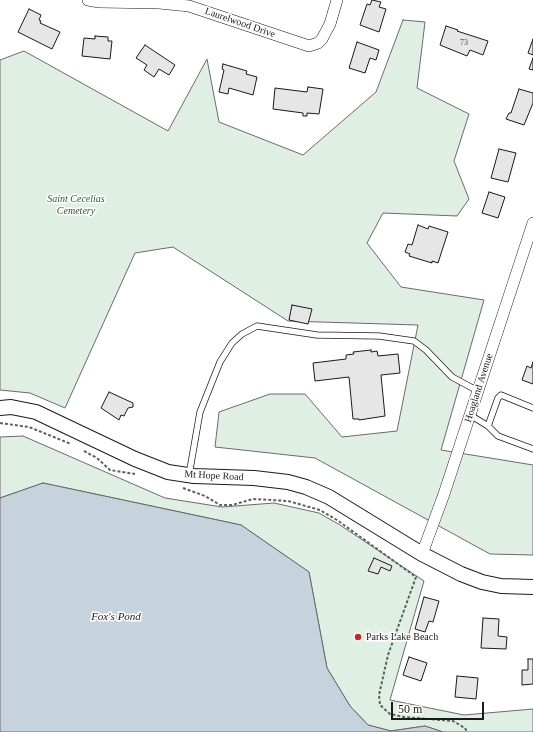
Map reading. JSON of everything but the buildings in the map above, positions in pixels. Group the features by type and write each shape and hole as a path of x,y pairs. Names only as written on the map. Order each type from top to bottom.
{"street":[{"name":"Laurelwood Drive","path":"88,0 99,2 159,3 189,6 309,46 318,43 322,39 337,0"},
{"name":"Hoagland Avenue","path":"422,554 470,415 533,223"},
{"name":"Mt Hope Road","path":"0,408 11,407 36,412 135,459 168,472 189,475 254,478 288,482 306,487 329,497 422,554 461,574 482,582 501,586 533,587"}],"lane":[{"path":"189,475 200,412 220,362 232,343 242,334 257,326 317,335 379,336 414,341 426,350 452,378 478,391"},
{"path":"488,426 500,395 533,408"},
{"path":"470,415 488,426 498,436 533,449"}],"path":[{"path":"320,510 337,520 416,577 388,655 379,695 380,705 390,714 404,717 453,721 465,728 468,732"}],"green space":[{"name":"Saint Cecelias Cemetery","path":"403,20 425,22 417,88 469,114 454,161 469,199 457,216 383,213 367,243 401,287 484,300 441,450 533,465 533,555 490,554 315,458 215,447 219,412 270,394 305,394 342,437 397,431 418,325 288,321 173,247 135,253 65,408 30,393 0,390 0,60 24,51 168,131 207,59 219,122 303,155 376,92"},
{"path":"23,436 165,498 222,507 274,503 319,513 340,525 424,581 390,700 464,715 533,709 533,732 443,732 425,726 391,731 368,725 350,706 327,668 309,572 241,525 43,483 0,498 0,437"}],"water":[{"name":"Fox's Pond","path":"43,483 241,525 309,572 327,668 350,706 368,725 391,731 425,726 443,732 0,732 0,498"}],"place":[{"name":"Parks Lake Beach","path":"358,637"}]}
